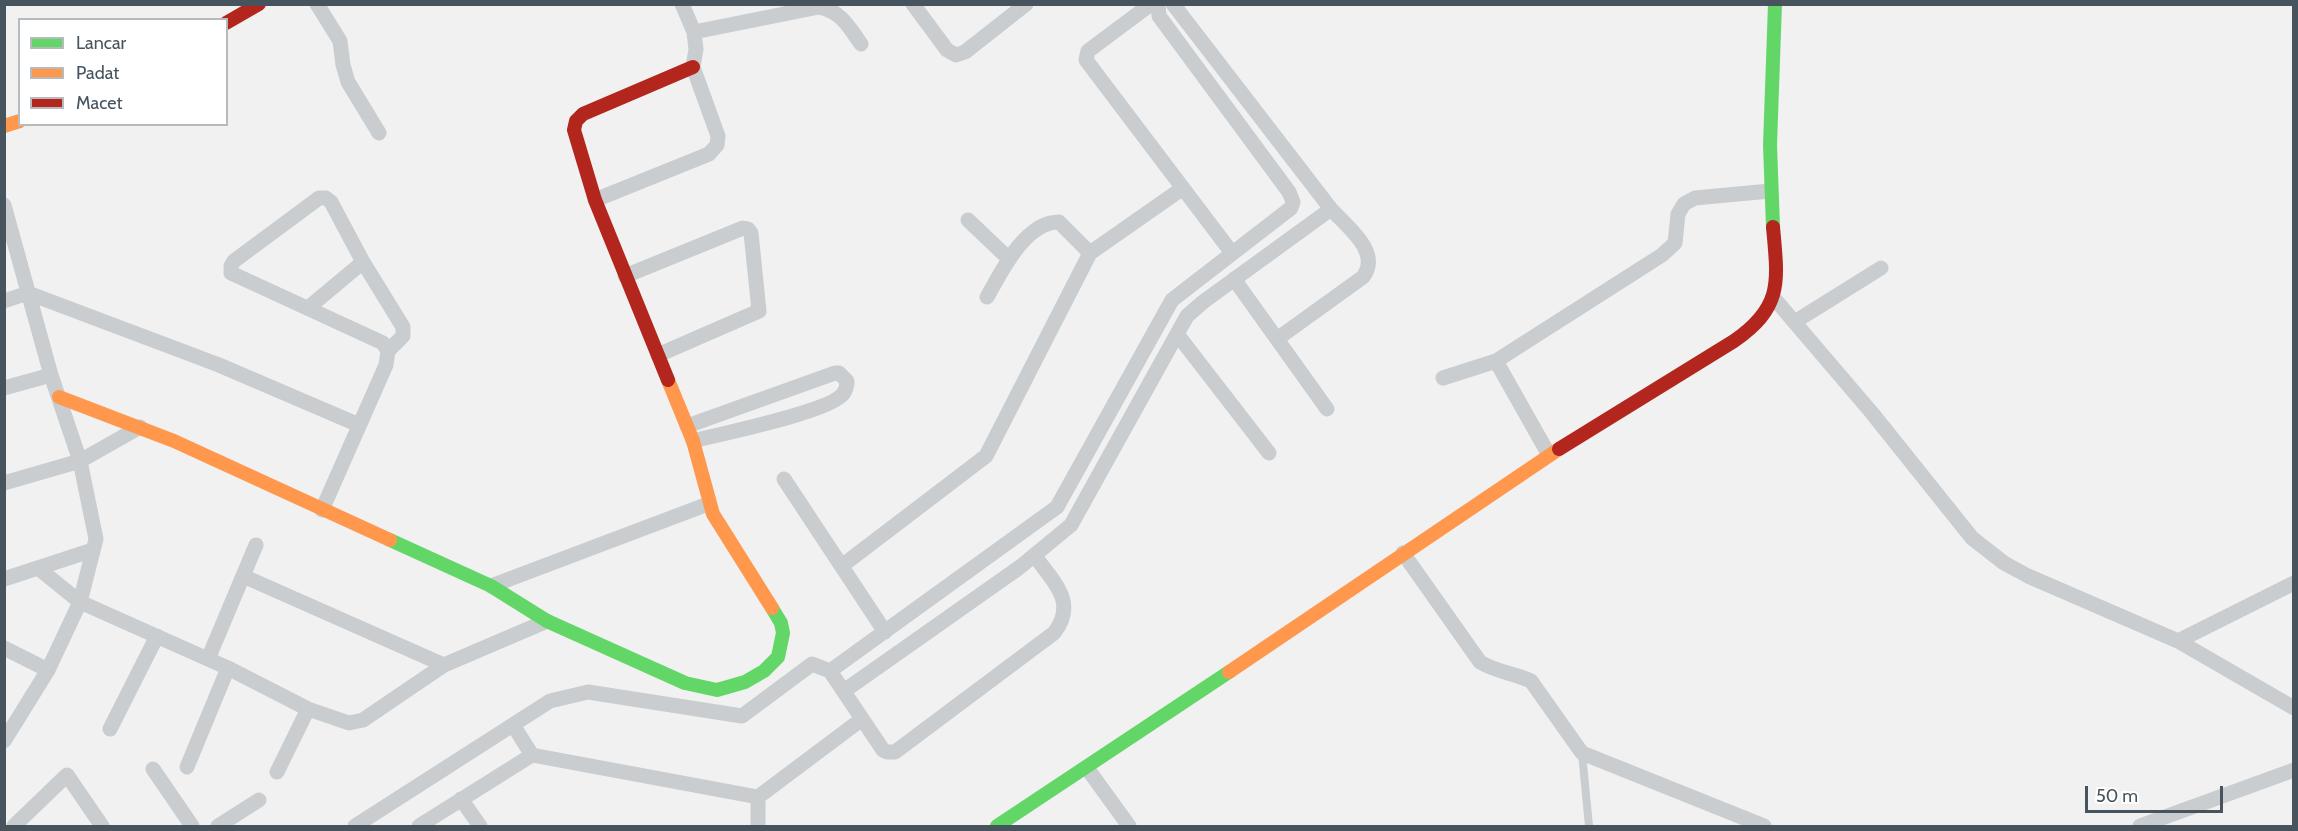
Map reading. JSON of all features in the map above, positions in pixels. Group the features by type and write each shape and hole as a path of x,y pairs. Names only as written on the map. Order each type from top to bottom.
{"street":[{"path":"228,22 259,4"},
{"path":"317,4 340,41 348,82 379,134"},
{"path":"595,200 709,154 717,145 718,136 693,67 696,49 694,32 682,4"},
{"path":"913,4 947,50 956,55 965,52 1026,4"},
{"path":"1150,4 1088,51 1086,60 1232,253"},
{"path":"830,671 1057,507 1172,300 1291,208 1292,197 1159,16 1158,4"},
{"path":"1173,4 1331,208 1365,248 1370,260 1363,277 1277,339"},
{"path":"997,826 1087,768 1549,455 1755,326 1768,310 1773,297 1774,258 1770,191 1775,4"},
{"path":"694,32 819,7 831,9 840,15 861,44"},
{"path":"59,397 140,427 491,586 547,621 685,682 717,690 745,682 764,671 778,657 783,633 781,623 708,504 693,441 595,200 574,130 576,121 583,114 693,67"},
{"path":"843,565 986,456 1090,253 1183,188"},
{"path":"1443,378 1496,361 1662,255 1675,243 1678,214 1684,204 1695,198 1770,191"},
{"path":"322,510 386,365 388,351 403,336 403,327 363,262 331,201 326,198 319,198 234,261 231,266 231,273 383,343 388,351"},
{"path":"844,691 1020,567 1071,525 1187,316 1331,208"},
{"path":"4,741 48,670 80,602 96,539 80,461 51,375 6,215"},
{"path":"968,220 1009,259"},
{"path":"987,297 1009,259 1037,226 1047,222 1059,222 1090,253"},
{"path":"625,276 744,228 751,233 759,311 658,355"},
{"path":"308,308 363,262"},
{"path":"1796,321 1881,268"},
{"path":"1234,279 1327,409"},
{"path":"1190,285 1203,302"},
{"path":"4,301 28,293 219,365 359,425"},
{"path":"1773,297 1796,321 1972,538 2004,563 2028,576 2178,641 2294,708"},
{"path":"1177,334 1269,453"},
{"path":"1496,361 1549,455"},
{"path":"687,426 835,372 844,376 847,381 843,394 836,400 814,409 693,441"},
{"path":"4,388 51,375"},
{"path":"773,395 781,418"},
{"path":"4,483 80,461 140,427"},
{"path":"784,479 843,565 885,632"},
{"path":"491,586 708,504"},
{"path":"208,659 256,545"},
{"path":"1005,546 1020,567"},
{"path":"4,579 93,550"},
{"path":"1403,553 1480,662 1490,669 1520,675 1531,681 1582,753 1764,826"},
{"path":"355,826 550,701 588,692 742,716 812,664 830,671 883,750 895,752 1054,633 1064,618 1065,599 1035,556"},
{"path":"38,568 80,602 228,668 308,709 349,723 363,720 444,665 547,621"},
{"path":"243,576 444,665"},
{"path":"2178,641 2294,583"},
{"path":"110,729 157,636"},
{"path":"4,648 48,670"},
{"path":"188,766 228,668"},
{"path":"277,772 308,709"},
{"path":"419,826 532,755 758,797 862,719"},
{"path":"513,725 532,755"},
{"path":"1087,768 1129,826"},
{"path":"153,769 192,826"},
{"path":"2140,826 2294,770"},
{"path":"14,826 67,775 102,826"},
{"path":"758,797 758,826"},
{"path":"461,799 480,826"},
{"path":"218,826 259,800"}],"lane":[{"path":"1582,753 1589,826"}],"traffic: fast":[{"path":"1773,227 1770,145 1775,4"},
{"path":"390,540 491,586 547,621 685,683 717,690 745,682 764,671 778,657 783,633 781,623 772,608"},
{"path":"997,826 1229,672"}],"traffic: slow":[{"path":"4,126 18,122"},
{"path":"668,380 693,441 713,514 772,608"},
{"path":"59,397 174,441 390,540"},
{"path":"1229,672 1559,449"}],"traffic: jam":[{"path":"228,22 259,4"},
{"path":"668,380 595,200 574,130 576,121 583,114 693,67"},
{"path":"1559,449 1750,329 1761,317 1774,292 1776,263 1773,227"}]}
